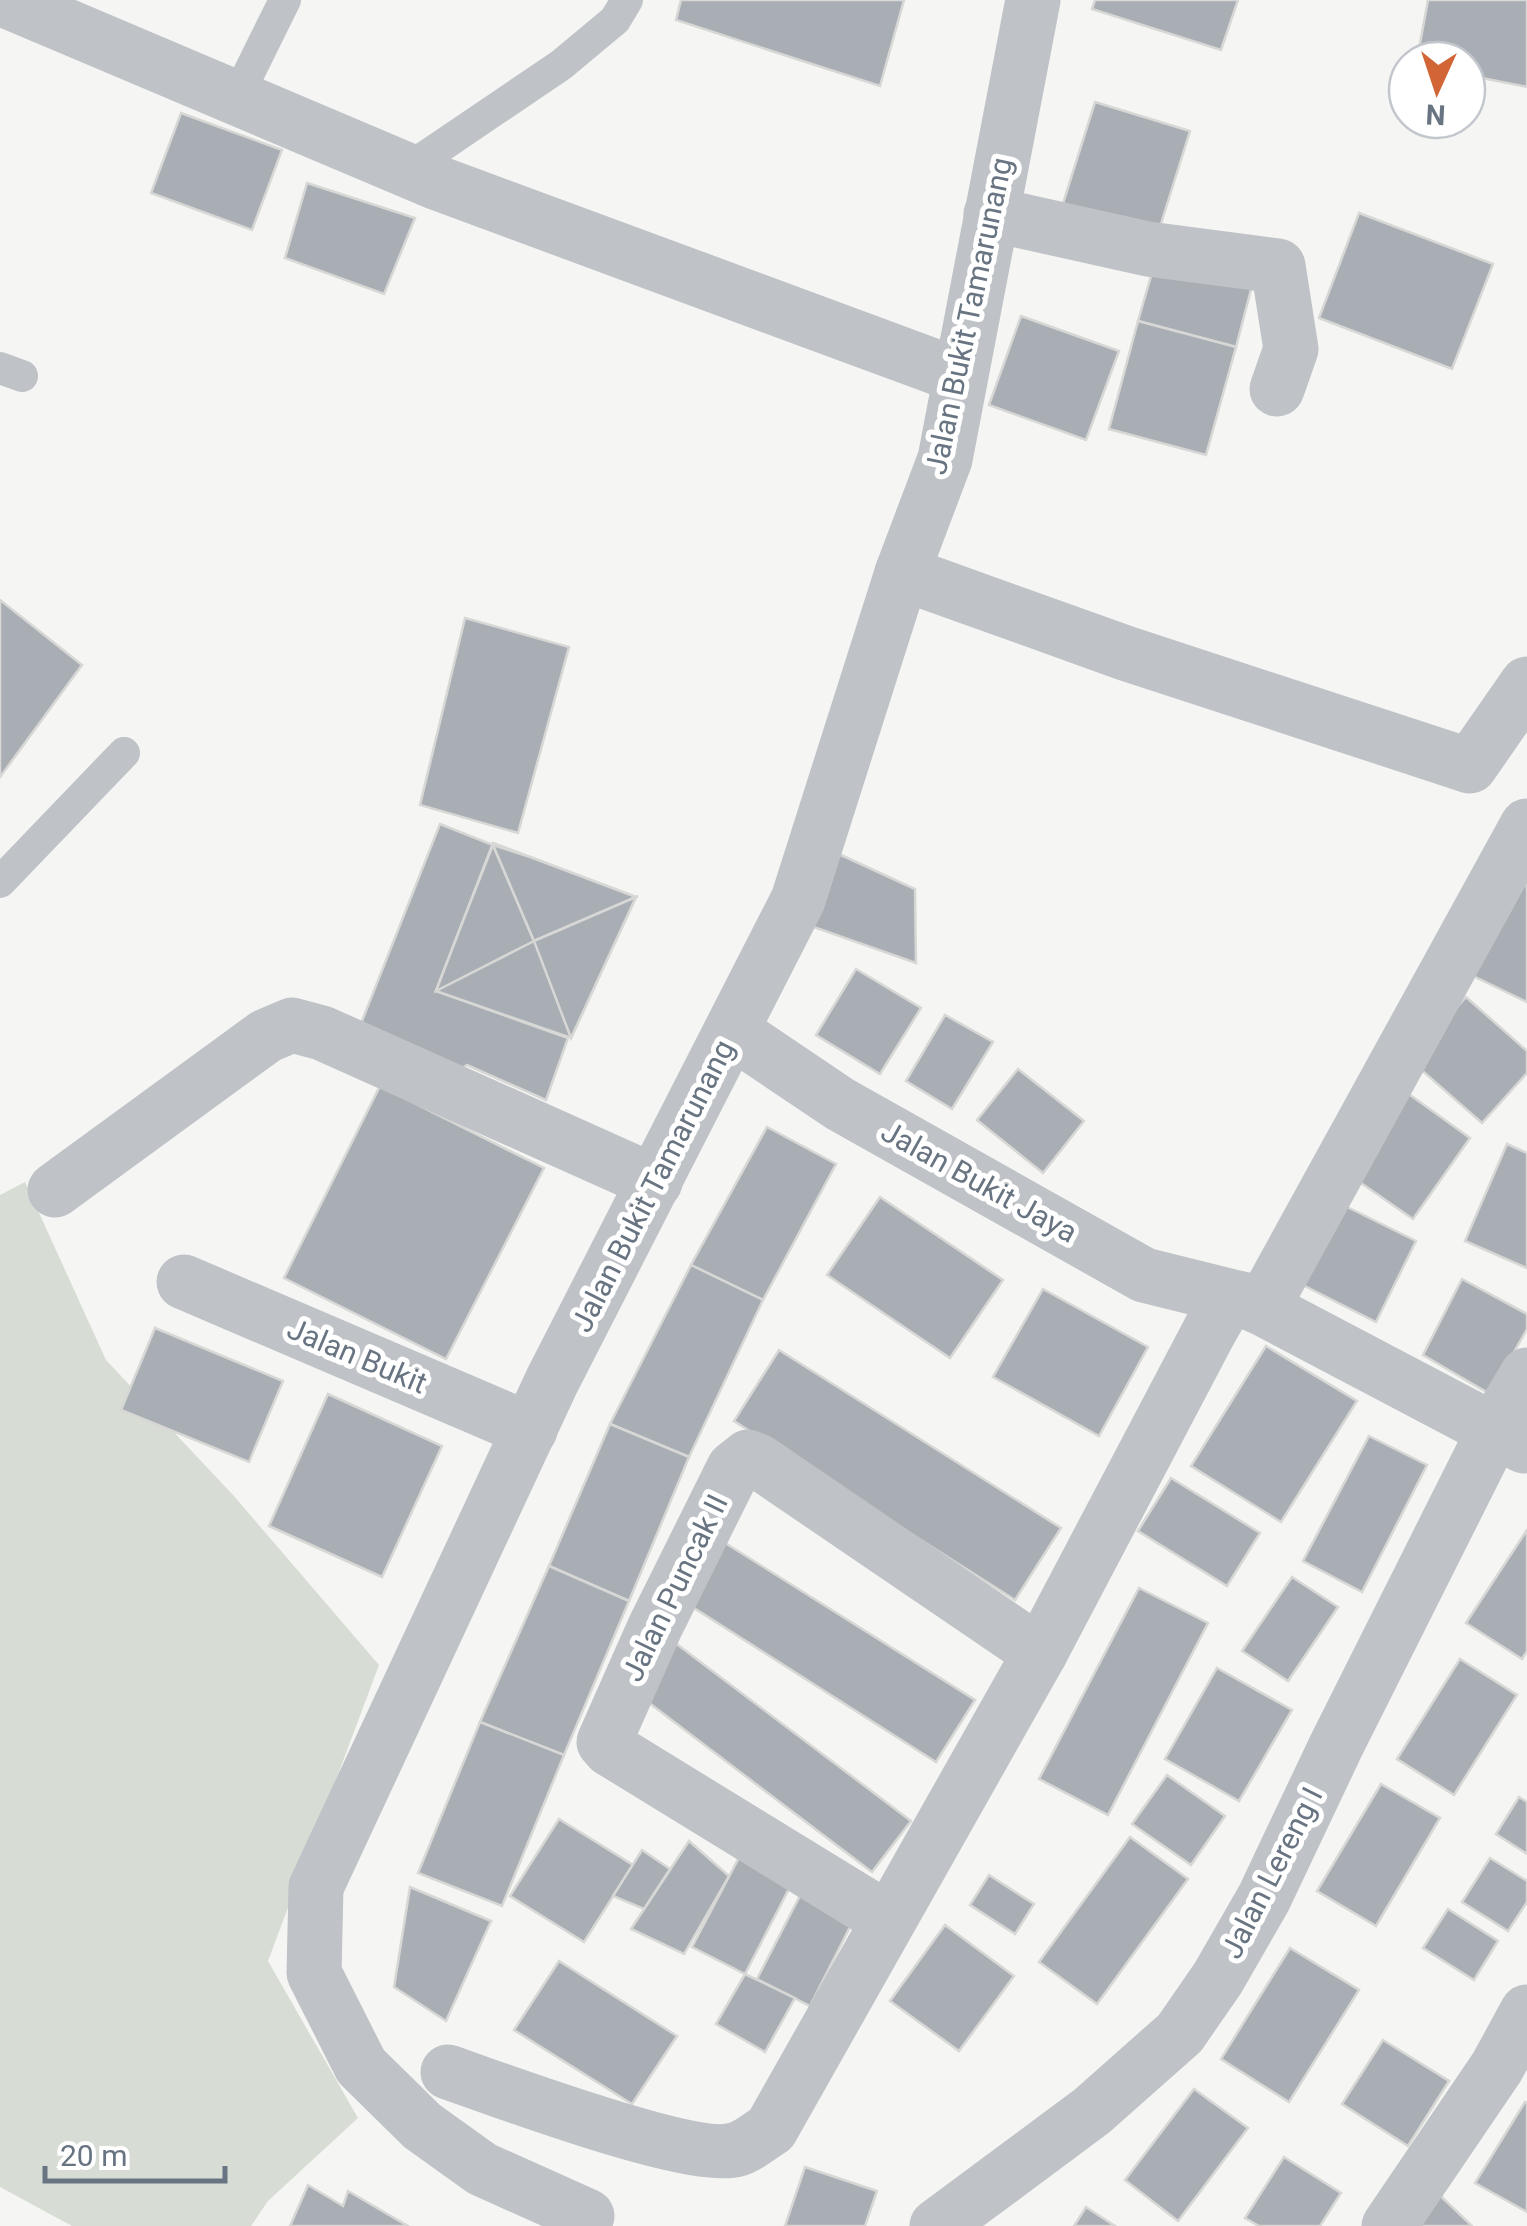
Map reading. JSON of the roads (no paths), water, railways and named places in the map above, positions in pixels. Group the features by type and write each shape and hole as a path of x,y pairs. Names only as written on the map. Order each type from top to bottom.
{"street":[{"path":"5,0 406,170 960,376"},
{"name":"Jalan Bukit Tamarunang","path":"600,2223 482,2169 422,2126 361,2066 314,1973 316,1886 530,1430 798,900 902,573 945,458 1033,0"},
{"path":"991,214 1148,248 1278,266 1291,350 1277,388"},
{"path":"902,573 1125,653 1470,766 1527,684"},
{"path":"448,2072 638,2135 702,2150 736,2150 771,2129 1040,1653 1210,1330 1222,1310 1251,1303 1527,826"},
{"path":"55,1190 266,1036 292,1025 322,1032 656,1182"},
{"name":"Jalan Bukit Jaya","path":"733,1032 840,1104 1144,1274 1251,1303 1511,1438"},
{"name":"Jalan Bukit","path":"184,1282 530,1430"},
{"name":"Jalan Lereng I","path":"936,2226 1092,2111 1180,2033 1218,1978 1264,1898 1336,1746 1511,1438 1527,1375"},
{"name":"Jalan Puncak II","path":"887,1920 604,1742 655,1627 734,1468 748,1457 758,1461 1040,1653"},
{"path":"1389,2226 1498,2067 1527,2012"}],"lane":[{"path":"237,97 285,0"},
{"path":"406,170 560,64 615,20 628,0"},
{"path":"0,882 124,753"}]}
